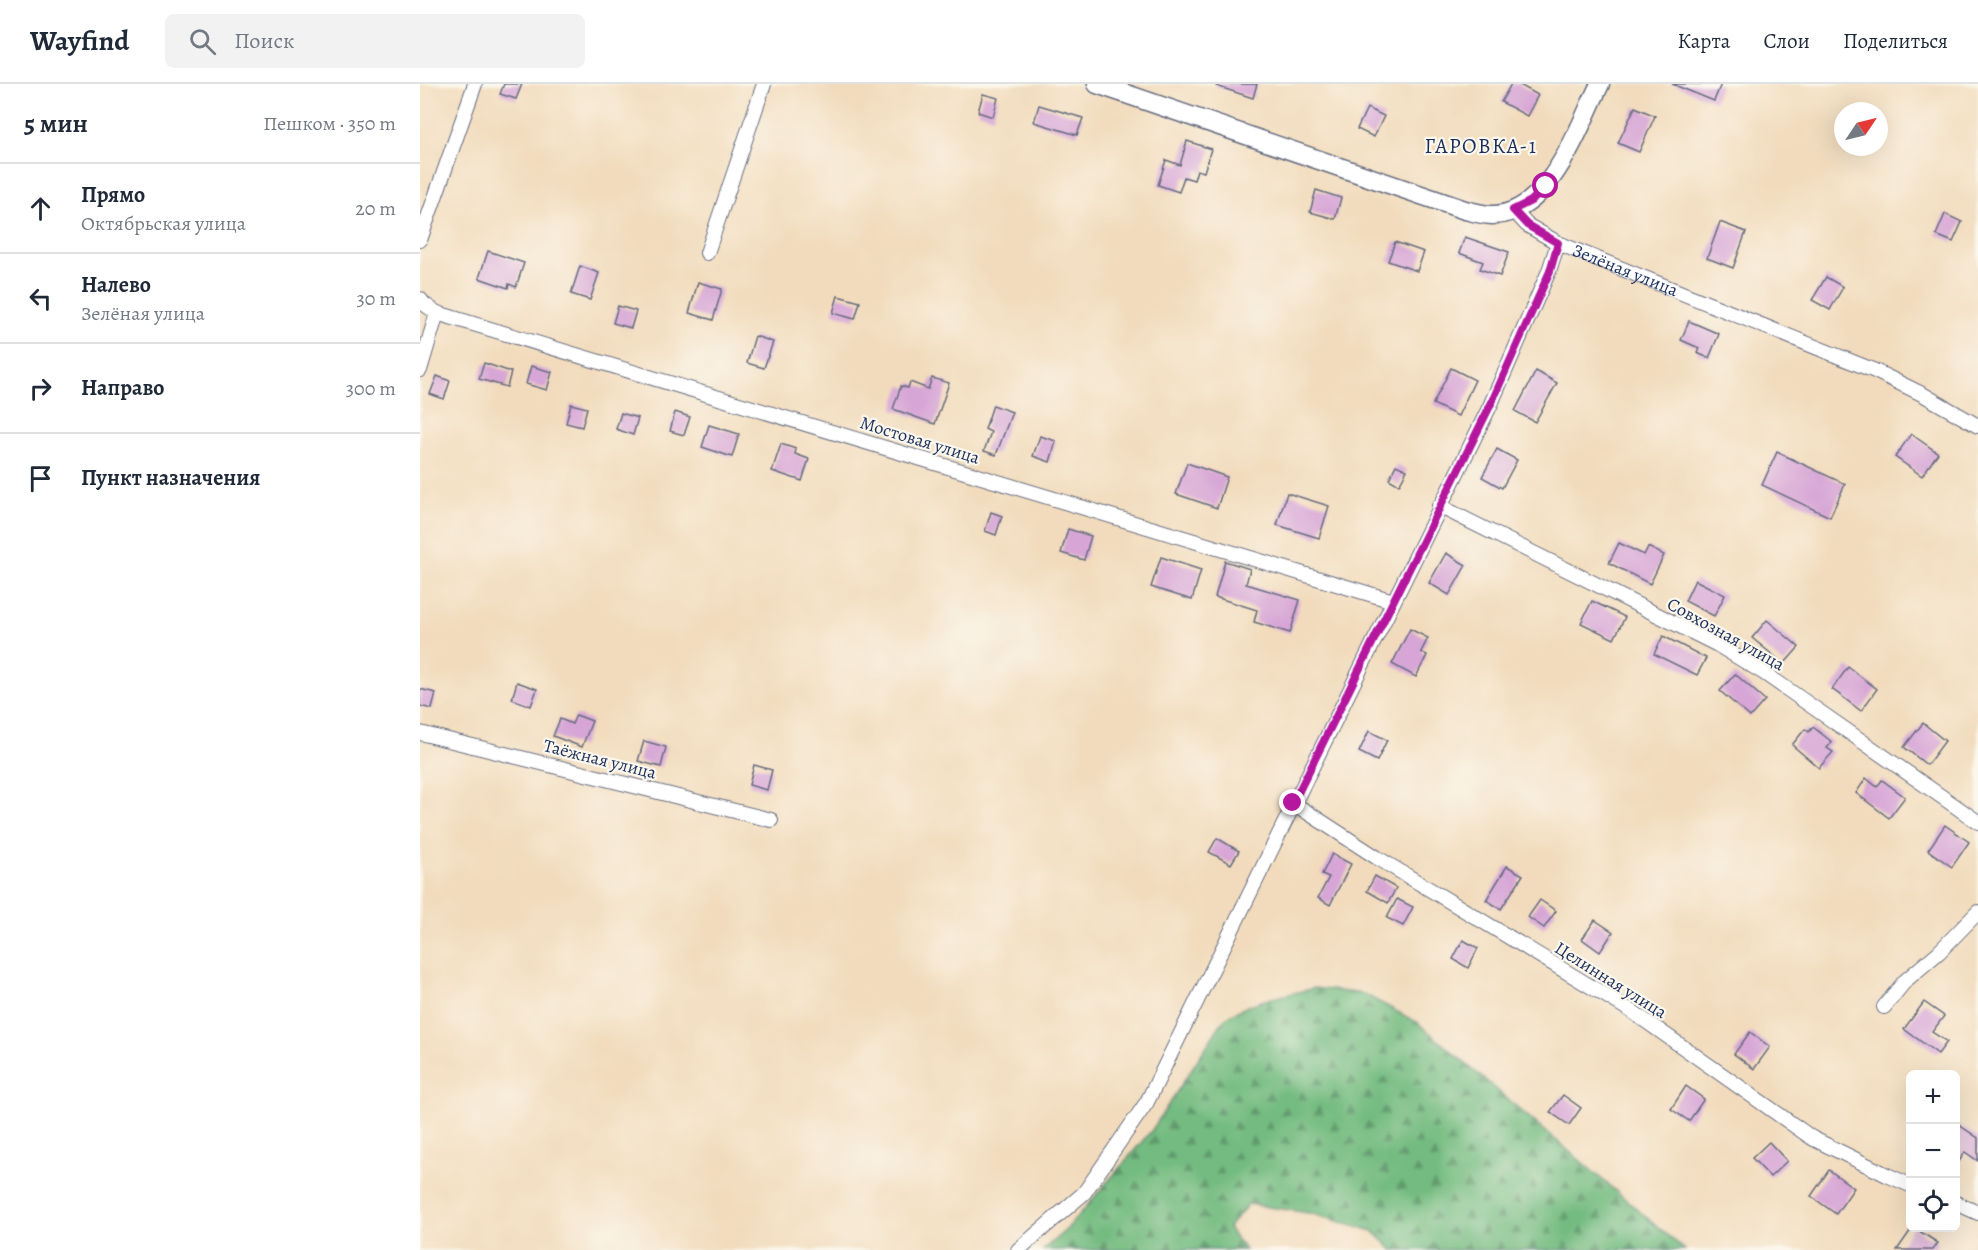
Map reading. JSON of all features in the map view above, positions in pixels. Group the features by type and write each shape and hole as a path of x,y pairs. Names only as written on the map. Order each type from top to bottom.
{"main road":[{"path":"1097,84 1465,210 1493,215 1513,210 1531,201 1546,186 1562,160 1600,84"}],"street":[{"path":"420,240 475,84"},
{"path":"707,253 764,84"},
{"name":"Зелёная улица","path":"1513,210 1527,225 1558,243 1875,371 1924,395 1978,426"},
{"path":"1018,1250 1084,1193 1147,1102 1490,406 1550,271 1558,243"},
{"path":"420,299 437,313 420,370"},
{"name":"Мостовая улица","path":"437,313 1393,601"},
{"name":"Совхозная улица","path":"1439,506 1725,650 1764,673 1978,822"},
{"name":"Таёжная улица","path":"420,733 771,820"},
{"name":"Целинная улица","path":"1293,803 1386,863 1633,1012 1812,1138 1906,1183"},
{"path":"1884,1006 1905,981 1939,952 1978,912"},
{"path":"1960,1205 1978,1213"}],"green space":[{"path":"1314,988 1364,994 1417,1022 1685,1250 1393,1250 1373,1231 1309,1213 1248,1204 1228,1228 1245,1250 1043,1250 1067,1229 1152,1130 1224,1019 1256,1003"}],"building":[{"path":"504,84 522,84 516,99 500,94"},
{"path":"1216,84 1257,84 1253,98 1216,86"},
{"path":"1511,84 1518,84 1538,95 1527,116 1501,102"},
{"path":"1672,84 1721,84 1714,101"},
{"path":"983,94 998,98 993,117 978,112"},
{"path":"1039,105 1083,118 1077,135 1034,122"},
{"path":"1635,107 1655,116 1639,152 1618,143"},
{"path":"1367,108 1384,116 1374,137 1357,129"},
{"path":"1187,141 1211,149 1204,172 1197,170 1194,180 1184,177 1179,192 1158,185 1166,160 1180,165"},
{"path":"1316,190 1341,198 1335,219 1310,212"},
{"path":"1945,214 1962,222 1953,242 1936,235"},
{"path":"1720,222 1746,232 1733,268 1707,258"},
{"path":"1465,237 1509,252 1500,276 1480,269 1483,262 1459,253"},
{"path":"1395,242 1424,252 1417,271 1388,261"},
{"path":"488,251 524,263 516,287 509,284 508,288 479,278"},
{"path":"580,266 599,273 590,300 571,294"},
{"path":"1826,277 1843,287 1830,310 1812,300"},
{"path":"698,282 722,289 713,320 689,313"},
{"path":"838,296 860,302 855,319 833,313"},
{"path":"618,306 636,311 631,328 613,323"},
{"path":"1689,321 1719,334 1709,358 1697,353 1699,348 1681,340"},
{"path":"755,336 773,342 764,368 747,363"},
{"path":"484,363 511,372 507,387 479,379"},
{"path":"531,366 552,372 547,390 526,384"},
{"path":"1451,368 1475,380 1458,416 1433,404"},
{"path":"1536,371 1557,383 1535,422 1515,411"},
{"path":"437,376 450,381 444,399 430,394"},
{"path":"932,378 949,383 935,424 893,409 901,386 908,388 910,382 928,389"},
{"path":"571,404 587,408 582,427 566,423"},
{"path":"993,405 1012,412 996,455 984,451 991,432 985,429"},
{"path":"675,412 690,417 684,435 670,431"},
{"path":"621,413 638,418 633,435 616,429"},
{"path":"709,425 739,434 732,457 702,447"},
{"path":"1911,434 1938,453 1922,476 1895,457"},
{"path":"1040,436 1056,441 1050,462 1033,456"},
{"path":"781,444 796,449 795,454 809,459 802,481 772,471"},
{"path":"1497,449 1517,460 1502,488 1482,477"},
{"path":"1777,452 1845,484 1830,517 1762,485"},
{"path":"1187,463 1227,477 1217,508 1176,494"},
{"path":"1396,465 1407,470 1399,485 1389,479"},
{"path":"1287,493 1329,506 1319,538 1277,525"},
{"path":"991,512 1002,516 996,535 985,531"},
{"path":"1068,529 1091,536 1084,560 1061,553"},
{"path":"1619,543 1644,555 1648,547 1664,555 1650,584 1609,563"},
{"path":"1446,553 1466,565 1449,595 1429,583"},
{"path":"1161,557 1201,570 1192,600 1151,587"},
{"path":"1225,561 1250,569 1246,584 1300,600 1290,633 1254,622 1257,610 1215,597"},
{"path":"1695,580 1725,595 1714,616 1685,601"},
{"path":"1592,601 1625,617 1614,639 1581,623"},
{"path":"1767,620 1799,647 1784,664 1752,638"},
{"path":"1410,629 1428,638 1421,652 1427,655 1416,677 1392,664"},
{"path":"1663,636 1706,658 1697,675 1654,654"},
{"path":"1848,667 1877,689 1861,711 1832,689"},
{"path":"1735,674 1765,700 1750,717 1720,691"},
{"path":"517,682 537,689 531,706 512,699"},
{"path":"420,689 436,693 432,709 420,706"},
{"path":"576,715 592,721 582,747 553,736 560,719 572,724"},
{"path":"1923,723 1945,741 1927,765 1904,747"},
{"path":"1813,727 1832,742 1827,748 1833,752 1819,768 1792,745 1805,729 1809,732"},
{"path":"1369,731 1387,740 1377,761 1359,752"},
{"path":"644,741 666,747 661,767 638,761"},
{"path":"754,765 772,770 767,790 749,785"},
{"path":"1866,778 1877,787 1882,780 1905,797 1889,818 1856,793"},
{"path":"1945,825 1969,842 1952,867 1928,850"},
{"path":"1217,838 1239,851 1231,864 1209,852"},
{"path":"1332,854 1351,864 1330,905 1318,898 1329,877 1322,874"},
{"path":"1507,866 1523,875 1501,909 1486,900"},
{"path":"1375,876 1396,888 1388,903 1367,891"},
{"path":"1397,899 1413,907 1403,926 1387,918"},
{"path":"1540,900 1556,911 1544,928 1528,917"},
{"path":"1595,920 1613,932 1600,952 1582,939"},
{"path":"1463,940 1478,948 1468,968 1453,959"},
{"path":"1924,1002 1944,1016 1932,1032 1947,1042 1938,1054 1904,1029"},
{"path":"1750,1032 1770,1047 1754,1069 1734,1054"},
{"path":"1686,1086 1704,1099 1689,1121 1671,1109"},
{"path":"1563,1095 1581,1108 1569,1125 1550,1112"},
{"path":"1960,1126 1978,1138 1978,1161 1965,1152 1960,1160"},
{"path":"1769,1142 1787,1161 1770,1177 1752,1158"},
{"path":"1829,1170 1854,1188 1836,1214 1811,1196"},
{"path":"1910,1232 1921,1232 1938,1243 1933,1250 1897,1250"}],"district":[{"name":"ГАРОВКА-1","path":"1481,146"}],"route":[{"path":"1293,803 1490,406 1550,271 1558,243 1527,225 1513,210 1531,201 1546,186"}]}
